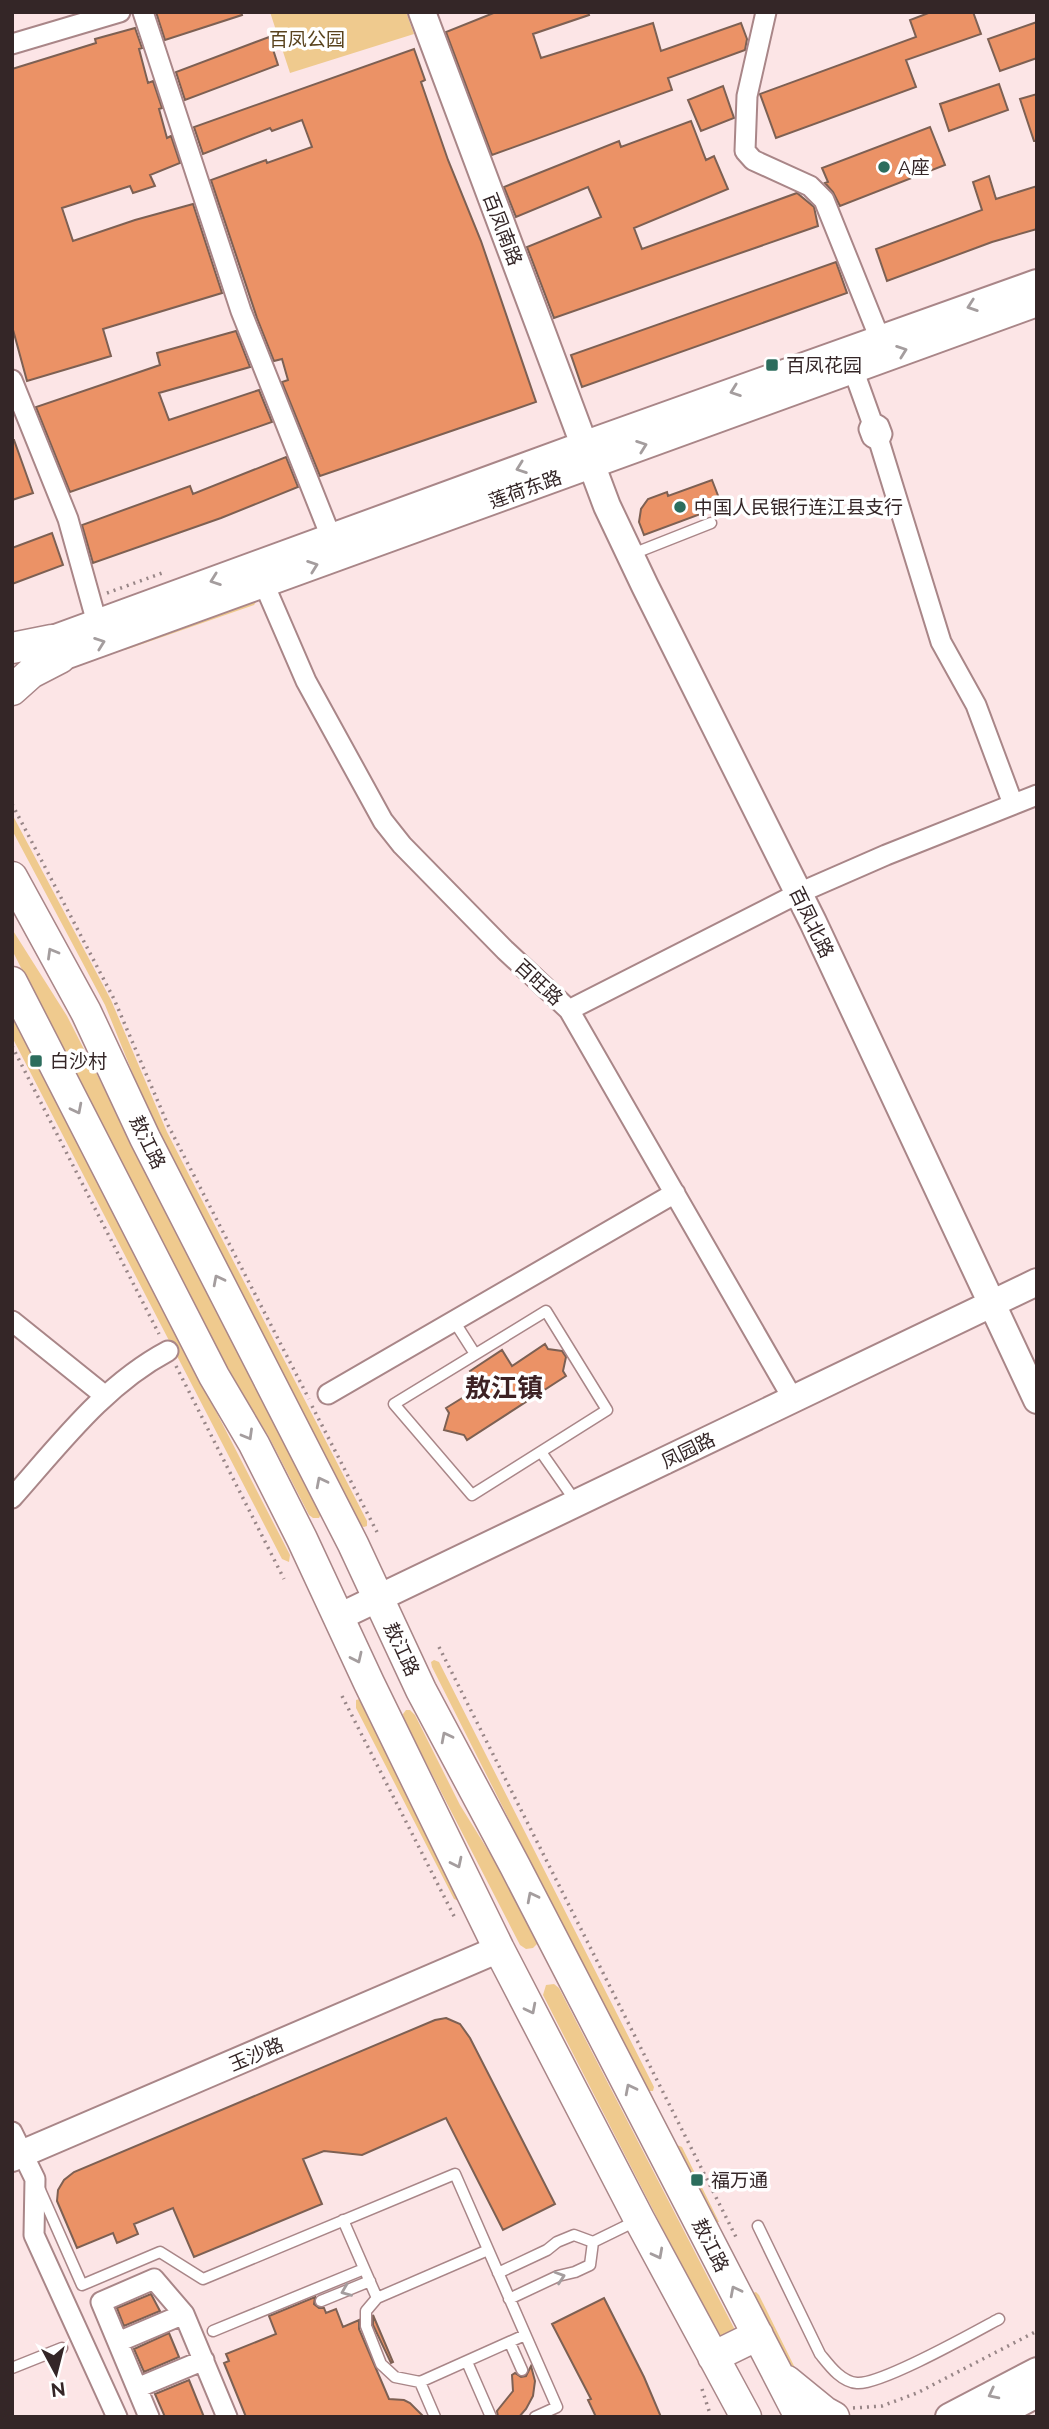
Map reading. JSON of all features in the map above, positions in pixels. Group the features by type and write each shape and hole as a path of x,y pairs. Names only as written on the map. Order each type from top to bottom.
{"main road":[{"path":"12,648 56,649"},
{"path":"12,690 56,649"},
{"name":"敖江路","path":"12,877 86,1012 145,1138 340,1520 421,1690 800,2417"},
{"path":"12,982 214,1376 254,1444 499,1949 713,2357 737,2408"},
{"path":"302,1539 340,1520"},
{"path":"382,1709 421,1690"},
{"path":"713,2357 758,2335"},
{"path":"777,2373 834,2417"}],"street":[{"path":"12,44 120,12"},
{"path":"143,12 241,311 331,537"},
{"name":"百凤南路","path":"422,12 589,455"},
{"path":"766,12 747,96 745,151 753,160 810,186 824,200 880,339"},
{"name":"莲荷东路","path":"12,655 56,649 264,584 880,339 1037,283"},
{"name":"莲荷东路","path":"12,675 97,623 331,537 853,369 1037,303"},
{"path":"853,369 872,422 879,426 882,434 879,441 941,642 976,705 1013,804"},
{"path":"12,380 68,519 97,623"},
{"name":"百凤北路","path":"589,455 607,506 630,555 799,893 1037,1400"},
{"name":"百旺路","path":"264,584 306,681 383,821 402,845 505,950 569,1010 793,1399"},
{"path":"569,1010 799,893 1037,795"},
{"path":"328,1394 675,1194"},
{"name":"凤园路","path":"339,1618 1037,1282"},
{"path":"12,1321 104,1395"},
{"path":"12,1498 104,1395 168,1351"},
{"name":"玉沙路","path":"16,2148 499,1949"},
{"path":"16,2148 35,2179 34,2235 117,2417"},
{"path":"149,2417 101,2302 154,2279 184,2314 227,2417"},
{"path":"118,2342 184,2314"},
{"path":"137,2388 204,2360"},
{"path":"949,2417 1037,2371"},
{"path":"993,2417 1037,2394"}],"lane":[{"path":"630,555 711,523"},
{"path":"546,1311 607,1410 541,1452 472,1495 394,1404 546,1311"},
{"path":"454,1321 475,1354"},
{"path":"541,1452 576,1503"},
{"path":"35,2179 82,2285 160,2252 203,2279 455,2174 556,2407 535,2417"},
{"path":"498,2273 574,2235 593,2242 639,2219"},
{"path":"343,2220 377,2298"},
{"path":"758,2227 820,2354 833,2371 856,2383 881,2378 999,2319"},
{"path":"509,2299 558,2276 590,2265 593,2242"},
{"path":"488,2250 377,2298 366,2311 366,2326 381,2364 395,2376 420,2382 525,2335"},
{"path":"213,2331 364,2269"},
{"path":"321,2301 370,2281"},
{"path":"510,2343 522,2370"},
{"path":"12,2368 62,2348"},
{"path":"467,2362 491,2417"},
{"path":"420,2382 435,2417"}],"path":[{"path":"12,804 114,999 168,1125 377,1532"},
{"path":"12,1046 284,1579"},
{"path":"439,1647 578,1923"},
{"path":"342,1696 458,1923"}],"green space":[{"name":"百凤公园","path":"270,12 406,12 414,34 290,73"},
{"path":"258,599 254,605 119,650"},
{"path":"12,814 111,1000 167,1132 367,1521 367,1526 359,1525 156,1131 105,1005 12,830"},
{"path":"12,929 67,1016 319,1508 319,1518 309,1515 269,1437 227,1369 182,1285 12,950"},
{"path":"12,1016 290,1555 289,1562 282,1559 12,1037"},
{"path":"431,1662 439,1662 654,2087 653,2091 646,2091 432,1667"},
{"path":"360,1699 459,1901 454,1899 356,1708 356,1700"},
{"path":"406,1710 415,1715 460,1805 507,1881 537,1938 537,1944 533,1948 526,1949 520,1945 404,1720 403,1714"},
{"path":"554,1984 559,1988 735,2330 720,2337 716,2333 543,1995 546,1985"},
{"path":"677,2145 682,2147 719,2222 714,2222 676,2151"},
{"path":"756,2292 798,2374 795,2378 753,2293"}],"building":[{"path":"156,12 241,12 242,15 165,40"},
{"path":"496,12 588,12 589,15 533,34 541,58 653,23 661,51 741,23 747,39 745,50 668,78 672,90 492,155 446,32"},
{"path":"931,12 973,12 981,34 906,60 916,87 776,138 760,94 916,37 910,20"},
{"path":"1037,22 1037,58 1000,71 988,39"},
{"path":"135,28 142,48 139,49 148,83 153,81 162,108 159,109 167,138 171,136 180,163 150,175 155,186 133,193 130,186 62,208 73,241 193,204 222,293 103,329 111,356 27,381 12,326 12,69 96,43 95,39"},
{"path":"269,37 278,65 185,100 176,72"},
{"path":"414,49 425,80 421,82 448,160 481,241 536,402 320,476 282,382 288,380 282,359 274,361 211,180 312,147 302,120 272,131 270,128 203,154 194,127"},
{"path":"999,84 1008,110 949,131 940,104"},
{"path":"723,86 734,118 701,131 688,100"},
{"path":"1037,94 1037,141 1034,141 1020,99"},
{"path":"691,121 706,160 714,156 728,189 634,228 642,249 797,193 814,207 818,226 554,318 527,247 601,217 588,187 516,217 504,187 619,141 621,147"},
{"name":"A座","path":"930,127 945,165 840,206 825,183 828,182 822,168"},
{"path":"989,176 996,199 1037,186 1037,229 992,242 887,281 876,249 982,210 973,182"},
{"path":"836,262 847,293 582,387 571,355"},
{"path":"236,331 250,367 159,393 169,420 259,390 272,422 70,492 36,407 160,365 157,353"},
{"path":"12,440 33,493 12,500"},
{"path":"286,457 298,487 221,518 93,563 82,525 190,486 193,494"},
{"name":"中国人民银行连江县支行","path":"712,480 722,506 644,535 639,522 641,509 648,499 667,492 668,496"},
{"path":"52,533 63,565 12,584 12,548"},
{"path":"545,1344 548,1349 562,1351 566,1357 563,1371 566,1376 467,1440 464,1435 444,1430 449,1413 446,1408 480,1387 470,1371 502,1350 512,1366"},
{"path":"446,2018 460,2024 470,2038 555,2204 503,2230 446,2118 362,2155 324,2151 303,2159 322,2204 194,2257 173,2208 134,2224 138,2234 117,2243 113,2233 77,2248 57,2201 58,2190 64,2180 74,2172 435,2020"},
{"path":"151,2294 160,2311 124,2326 117,2308"},
{"path":"315,2297 314,2304 324,2308 326,2313 336,2309 343,2327 359,2320 359,2329 389,2399 410,2403 424,2417 246,2417 224,2363 229,2361 226,2354 276,2334 269,2316"},
{"path":"604,2298 661,2417 596,2417 588,2400 591,2399 552,2324"},
{"path":"373,2315 393,2362 391,2363 373,2325"},
{"path":"169,2333 179,2357 144,2372 134,2349"},
{"path":"531,2366 535,2381 533,2396 526,2409 519,2417 498,2417 497,2411 513,2391 512,2375 515,2373 521,2377 526,2376"},
{"path":"189,2380 204,2417 165,2417 155,2394"}],"place":[{"name":"A座","path":"884,167"},
{"name":"百凤花园","path":"772,365"},
{"name":"中国人民银行连江县支行","path":"680,507"},
{"name":"白沙村","path":"36,1061"},
{"name":"福万通","path":"697,2180"}],"district":[{"name":"敖江镇","path":"504,1388"}]}
